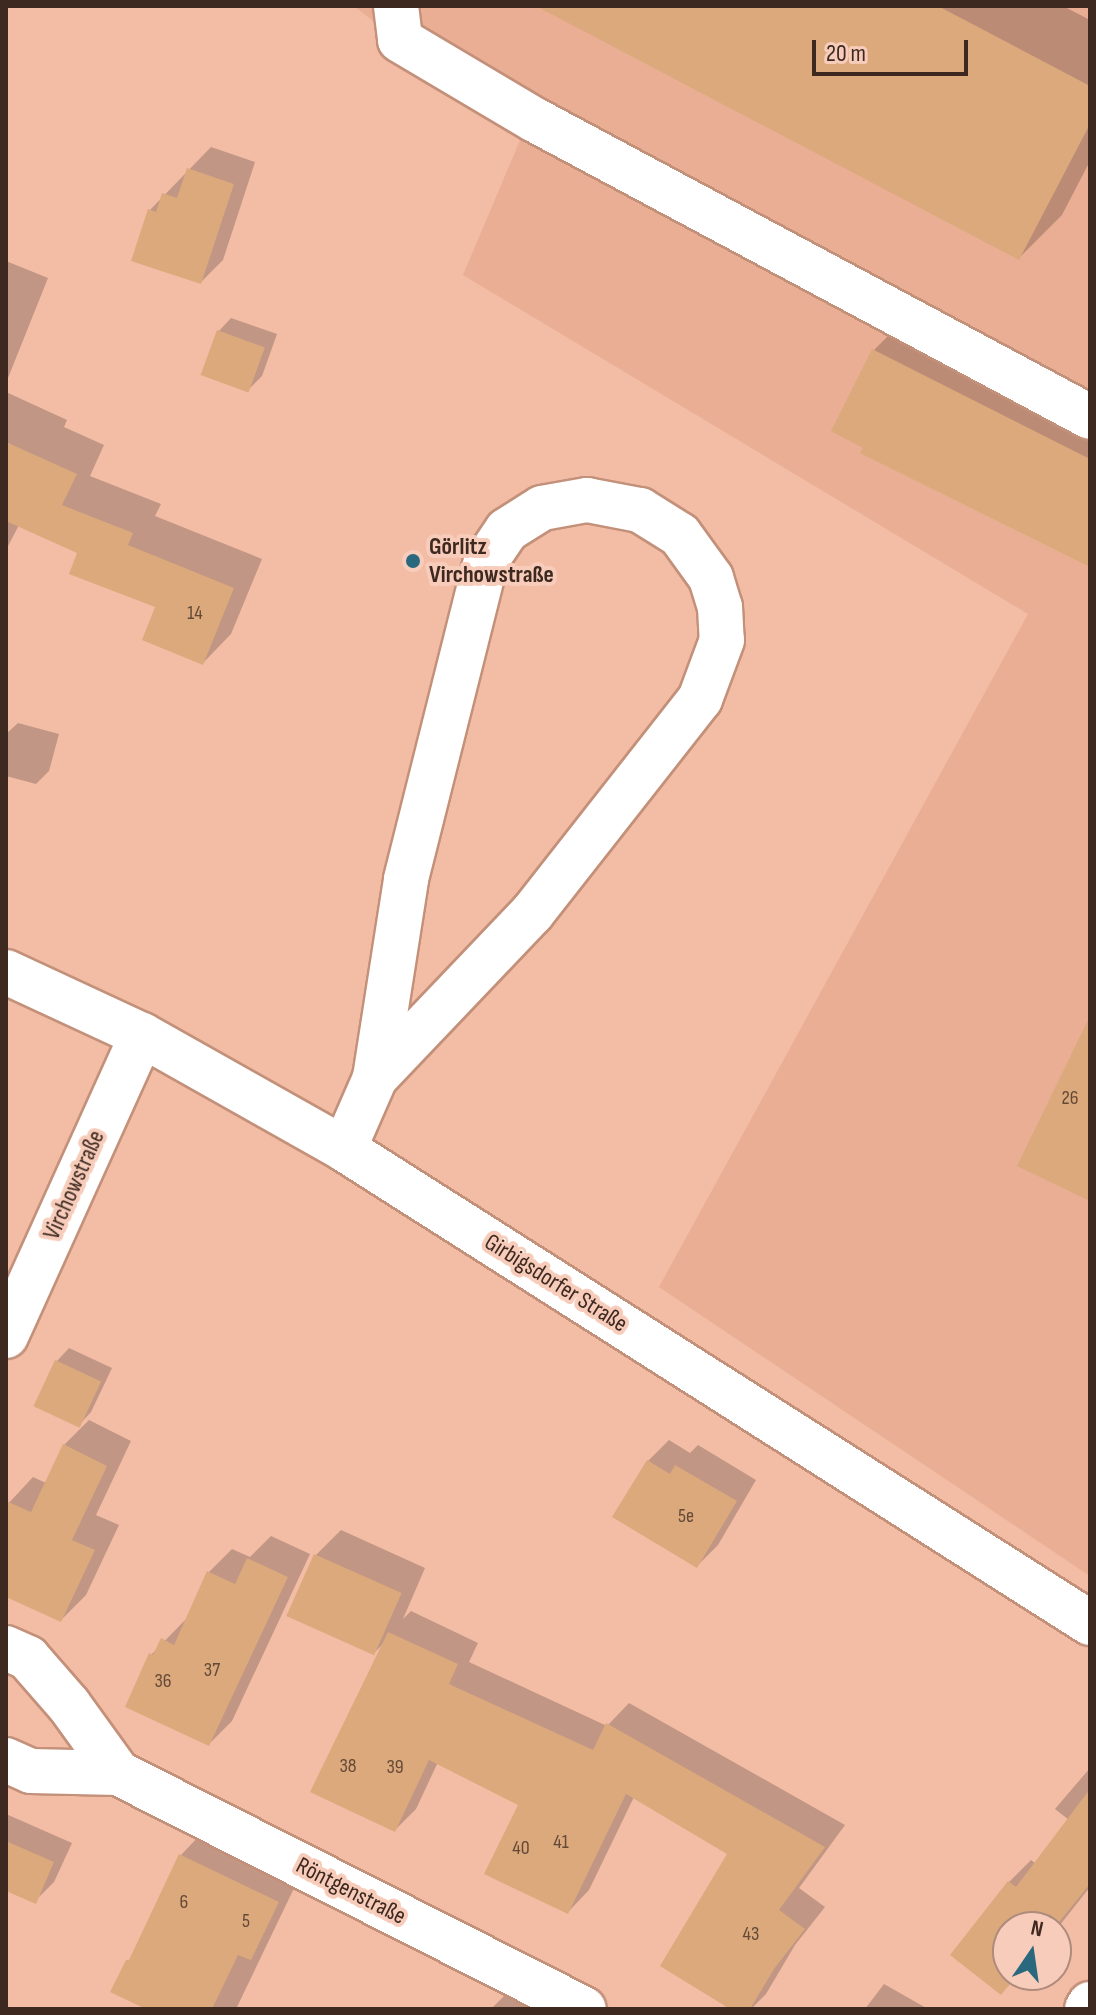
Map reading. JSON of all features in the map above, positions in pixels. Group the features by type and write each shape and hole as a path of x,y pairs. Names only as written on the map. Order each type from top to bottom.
{"street":[{"path":"396,6 400,40 535,120 1090,417"},
{"path":"344,1149 375,1078 406,879 486,561 507,530 542,508 587,500 640,510 680,535 711,578 720,607 722,640 700,699 532,913 375,1078"},
{"name":"Girbigsdorfer Straße","path":"6,972 142,1035 344,1149 1090,1623"},
{"name":"Virchowstraße","path":"6,1336 142,1035"},
{"name":"Röntgenstraße","path":"6,1648 28,1658 69,1705 118,1773"},
{"name":"Röntgenstraße","path":"6,1760 31,1771 118,1773 584,2009"}],"shaded area":[{"path":"354,6 1090,6 1090,1576 659,1287 1028,614 463,275 521,138"}],"building":[{"path":"536,6 938,6 1090,86 1090,124 1019,260"},
{"path":"187,168 234,184 201,284 131,261 148,209 156,212 162,193 177,198"},
{"path":"217,330 265,347 249,393 201,375"},
{"path":"872,349 1090,459 1090,567 860,453 863,448 831,431"},
{"path":"6,442 77,474 62,505 133,533 128,545 234,588 203,665 142,640 155,607 69,574 77,553 6,521"},
{"path":"1090,1016 1090,1201 1017,1166"},
{"path":"55,1360 101,1382 80,1428 33,1406"},
{"path":"63,1444 107,1466 72,1540 95,1550 61,1622 6,1597 6,1501 31,1512"},
{"path":"647,1460 670,1474 675,1465 737,1501 697,1568 612,1517"},
{"path":"314,1554 402,1593 374,1655 286,1616"},
{"path":"247,1558 288,1577 209,1746 125,1707 149,1653 153,1655 161,1638 174,1645 207,1571 235,1584"},
{"path":"388,1632 458,1664 449,1684 593,1750 606,1723 825,1847 779,1910 805,1929 774,1969 750,2009 730,2009 660,1966 727,1854 626,1794 568,1914 484,1874 518,1805 429,1760 395,1832 310,1792"},
{"path":"1090,1789 1090,1884 1068,1911 992,1911 992,1988 950,1955 1008,1881 1016,1887"},
{"path":"6,1841 54,1862 36,1904 6,1891"},
{"path":"179,1854 279,1902 251,1960 238,1955 212,2009 146,2009 110,1992 126,1960 129,1960"}],"place":[{"name":"Görlitz Virchowstraße","path":"413,561"}]}
